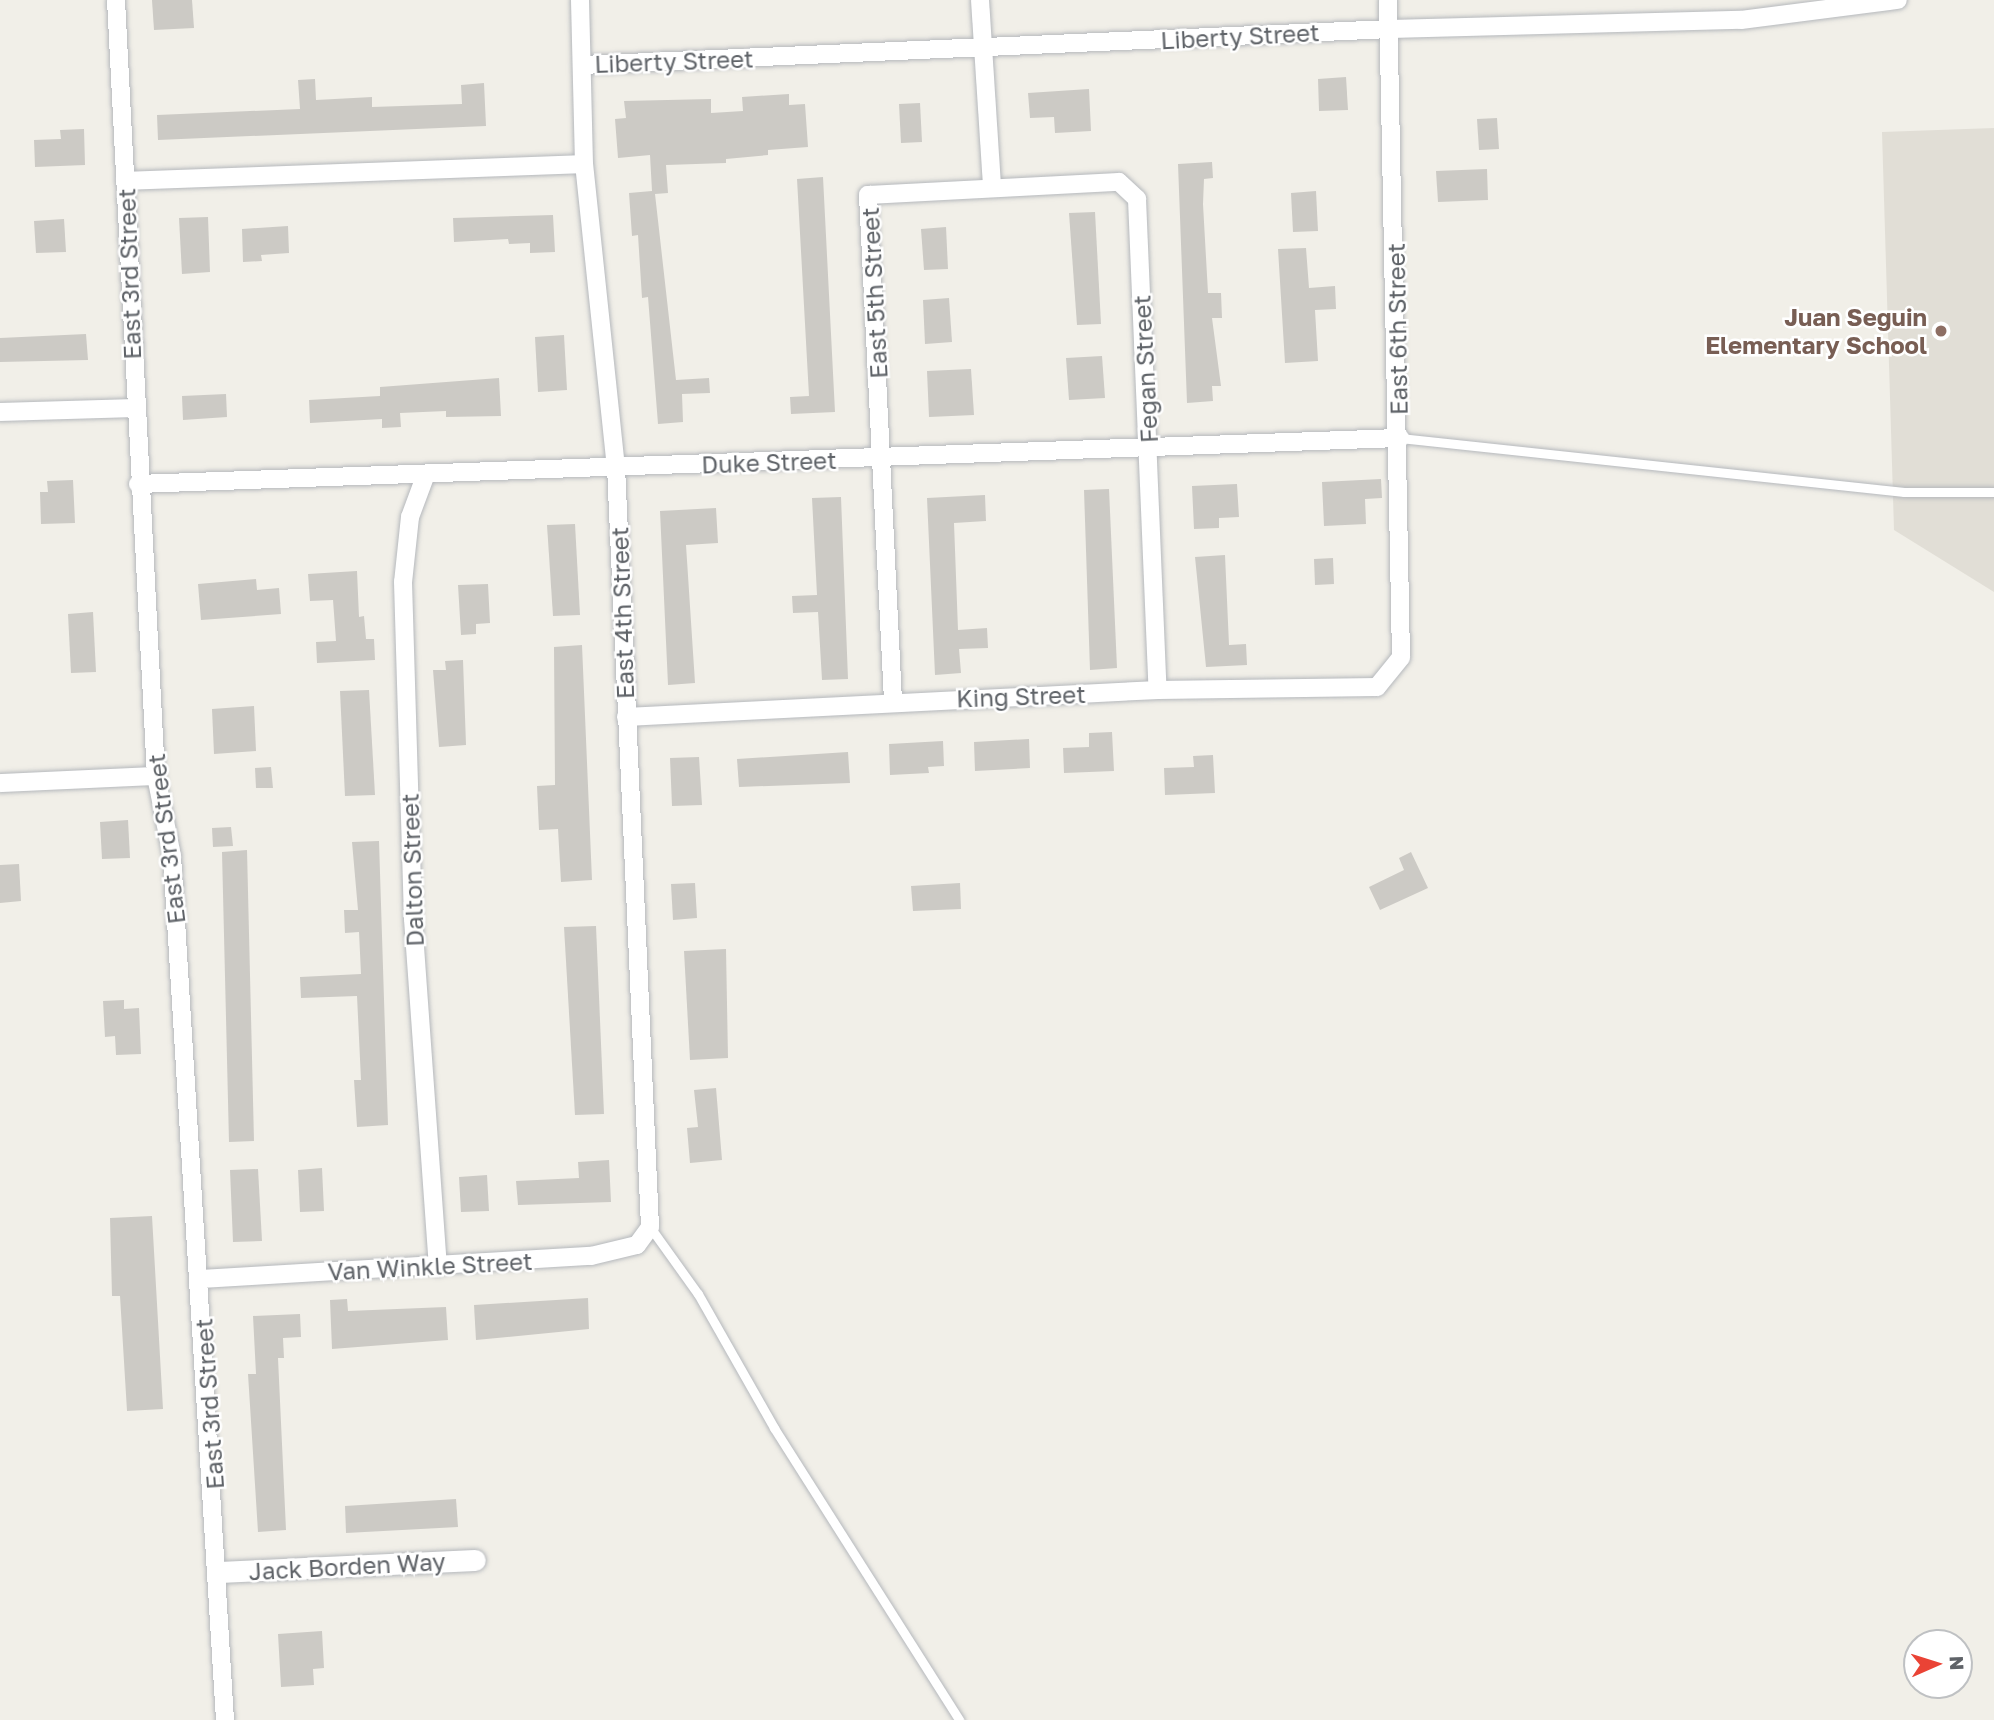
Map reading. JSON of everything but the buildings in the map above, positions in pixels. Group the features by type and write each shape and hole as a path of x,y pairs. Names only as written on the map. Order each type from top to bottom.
{"street":[{"name":"East 3rd Street","path":"116,0 138,484 156,776 172,856 219,1572 225,1720"},
{"name":"East 4th Street","path":"580,0 584,164 616,468 650,1227"},
{"path":"980,0 992,188"},
{"name":"East 6th Street","path":"1388,0 1400,438 1401,657"},
{"name":"Liberty Street","path":"582,65 1390,29 1741,20 1898,0"},
{"path":"125,181 584,164"},
{"name":"Fegan Street","path":"992,188 1119,182 1137,199 1158,690"},
{"name":"East 5th Street","path":"893,701 869,195 992,188"},
{"path":"0,412 135,408"},
{"name":"Duke Street","path":"138,484 1400,438"},
{"name":"Dalton Street","path":"426,474 410,517 403,582 412,919 438,1267"},
{"name":"King Street","path":"626,717 893,701 1158,690 1377,687 1401,657"},
{"path":"0,783 156,776"},
{"name":"Van Winkle Street","path":"201,1279 591,1256 637,1245 650,1227"},
{"name":"Jack Borden Way","path":"219,1572 475,1560"}],"lane":[{"path":"1400,438 1904,492 1994,492"},
{"path":"650,1227 698,1294 768,1417 959,1720"}],"shaded area":[{"name":"Juan Seguin Elementary School","path":"1994,128 1994,592 1894,530 1882,132"}],"place":[{"name":"Juan Seguin Elementary School","path":"1941,331"}]}
